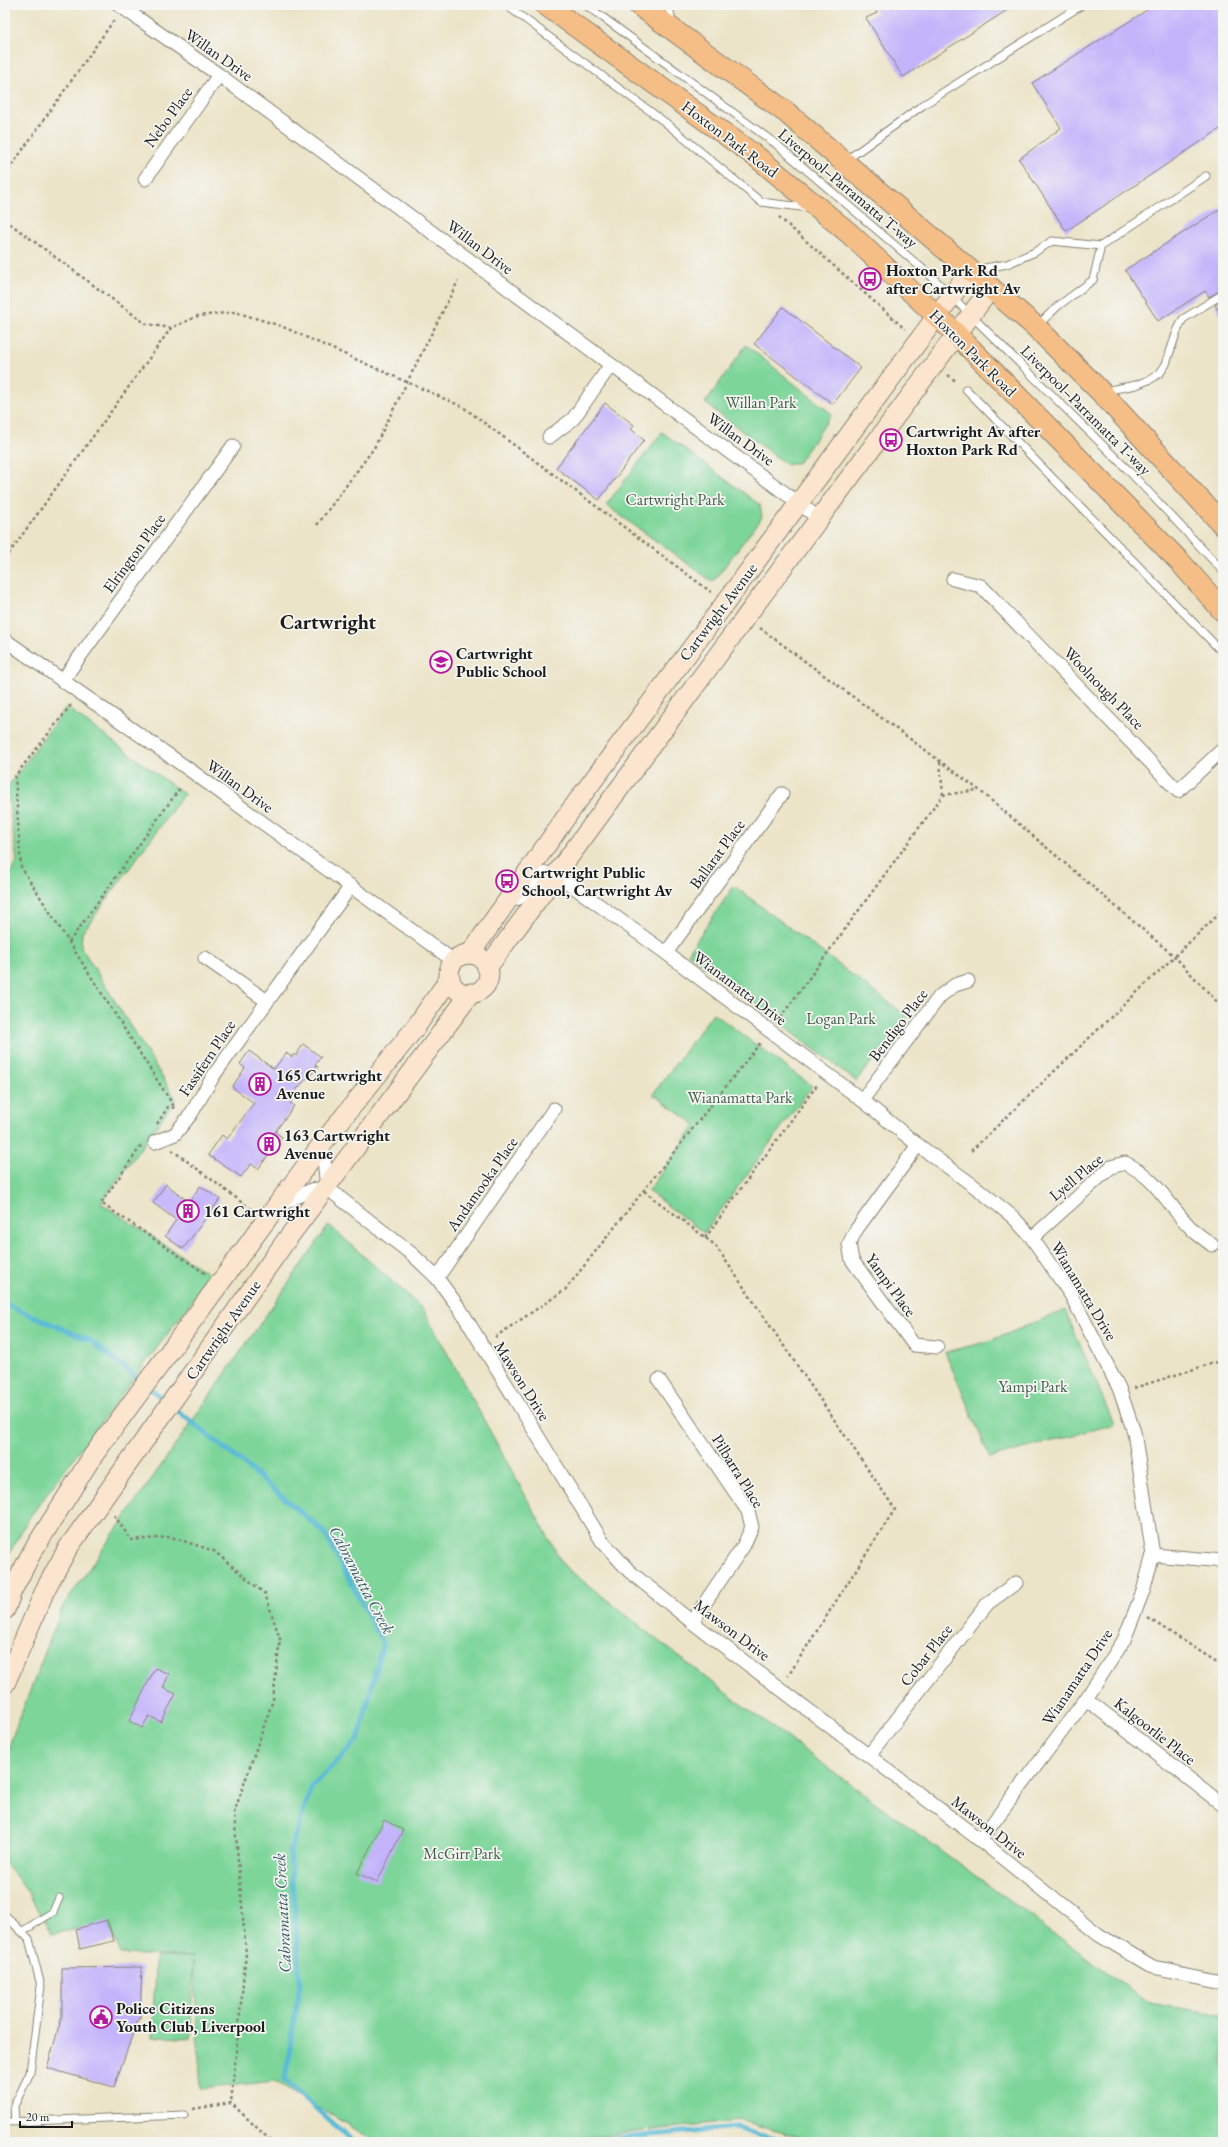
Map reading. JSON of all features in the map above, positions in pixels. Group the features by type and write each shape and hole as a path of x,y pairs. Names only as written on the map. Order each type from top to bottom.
{"main road":[{"name":"Hoxton Park Road","path":"546,5 758,158 850,234 956,334 1180,562 1223,611"},
{"path":"639,5 787,113 1036,327 1100,391 1223,525"}],"street":[{"name":"Willan Drive","path":"121,6 219,75 610,366 820,519"},
{"name":"Nebo Place","path":"145,179 219,75"},
{"name":"Cartwright Avenue","path":"5,1610 12,1591 32,1552 92,1457 210,1286 278,1206 325,1140 415,1028 458,964 508,901 717,602 734,591 950,295 970,271"},
{"name":"Cartwright Avenue","path":"488,968 749,620 820,519 991,288"},
{"path":"549,437 573,419 610,366"},
{"name":"Elrington Place","path":"62,681 233,446"},
{"name":"Woolnough Place","path":"953,579 981,586 1178,791 1223,749"},
{"name":"Willan Drive","path":"7,646 80,693 458,964"},
{"name":"Ballarat Place","path":"666,953 782,794"},
{"path":"508,901 518,898 541,875 546,873 557,875"},
{"name":"Wianamatta Drive","path":"557,875 666,953 862,1100 918,1145 978,1189 1013,1218 1032,1238 1071,1295 1120,1393 1134,1432 1153,1555 1136,1610 1124,1640 1086,1699 980,1840"},
{"name":"Fassifern Place","path":"152,1142 175,1134 191,1114 214,1075 266,1001 351,886"},
{"path":"205,958 266,1001"},
{"path":"482,959 488,968 488,978 486,984 481,990 471,993 459,991 454,987 458,964 482,959"},
{"name":"Bendigo Place","path":"862,1100 940,996 955,985 968,981"},
{"name":"Cartwright Avenue","path":"5,1684 46,1588 68,1548 234,1313 471,993"},
{"name":"Andamooka Place","path":"437,1278 554,1109"},
{"path":"278,1206 311,1190 326,1188 323,1149 325,1140"},
{"name":"Yampi Place","path":"918,1145 856,1230 849,1244 852,1260 914,1346 937,1347"},
{"name":"Lyell Place","path":"1032,1238 1111,1167 1125,1163 1140,1169 1163,1193 1190,1228 1212,1245"},
{"name":"Mawson Drive","path":"326,1188 414,1255 437,1278 460,1309 481,1347 602,1541 629,1571 692,1622 980,1840 1099,1935 1153,1967 1223,1981"},
{"name":"Pilbarra Place","path":"659,1380 748,1511 752,1527 744,1544 692,1622"},
{"path":"1153,1555 1223,1561"},
{"name":"Cobar Place","path":"868,1755 988,1603 1016,1583"},
{"name":"Kalgoorlie Place","path":"1086,1699 1223,1805"}],"lane":[{"path":"506,5 666,123 761,202 821,210"},
{"name":"Liverpool–Parramatta T-way","path":"586,5 776,144 931,276 1127,469 1223,571"},
{"path":"668,5 675,31"},
{"path":"844,163 923,105 1082,5"},
{"path":"970,271 1007,264 1035,252 1052,241 1101,246 1206,176"},
{"path":"1036,327 1058,306 1093,280 1101,246"},
{"path":"1100,391 1122,389 1136,385 1151,379 1160,373 1166,364 1183,319 1223,294"},
{"path":"966,389 1223,653"},
{"path":"23,1931 53,1912 59,1898"},
{"path":"5,1915 23,1931 29,1939 41,1986 30,2073 14,2106 15,2122"},
{"path":"5,2122 184,2115"}],"path":[{"path":"5,175 121,6"},
{"path":"761,202 907,330"},
{"path":"5,220 146,324 171,328"},
{"path":"317,526 374,448 408,384 458,281"},
{"path":"5,559 171,328 198,316 235,312 281,326 462,407 717,602"},
{"path":"749,620 979,790 1174,956 1223,1008"},
{"path":"80,693 15,776 22,868 175,1108"},
{"path":"780,1018 943,795 940,761"},
{"path":"69,942 180,788"},
{"path":"943,795 979,790"},
{"path":"971,1151 1223,910"},
{"path":"481,1347 564,1290 761,1042"},
{"path":"705,1238 826,1073"},
{"path":"210,1286 101,1203 152,1142 253,1211"},
{"path":"644,1191 714,1245 895,1509 780,1688"},
{"path":"1120,1393 1223,1360"},
{"path":"102,1499 131,1540 171,1537 214,1551 265,1594 280,1639 273,1700 234,1813 246,1952 231,2103"},
{"path":"1136,1610 1223,1666"},
{"path":"184,2115 195,2108 231,2103"},
{"path":"231,2103 272,2142"}],"green space":[{"name":"Willan Park","path":"746,345 832,414 799,462 787,465 705,403"},
{"name":"Cartwright Park","path":"662,432 760,505 762,517 713,582 606,505"},
{"path":"66,707 184,794 82,933 81,947 176,1099 101,1203 206,1272 210,1277 29,1518 5,1561 5,876 11,872 17,861 7,788"},
{"name":"Logan Park","path":"734,886 908,1017 856,1081 688,953"},
{"name":"Wianamatta Park","path":"713,1013 812,1086 704,1233 648,1191 696,1125 653,1094"},
{"name":"McGirr Park","path":"329,1225 423,1309 564,1566 715,1685 1149,2003 1223,2015 1223,2142 813,2142 740,2120 547,2142 376,2142 275,2081 201,2089 193,1960 191,2038 153,2037 155,1957 193,1957 121,1954 108,1923 52,1934 26,1889 5,1863 5,1780 11,1740 63,1606"},
{"name":"Yampi Park","path":"1065,1310 1114,1424 990,1458 945,1352 990,1341"}],"building":[{"path":"872,5 1015,5 903,77 866,18 877,13"},
{"path":"1155,5 1223,5 1223,127 1066,231 1019,159 1061,128 1032,83"},
{"path":"1223,207 1223,289 1209,297 1205,291 1158,321 1125,270"},
{"path":"1223,300 1223,318 1215,305"},
{"path":"783,307 861,368 833,404 754,344"},
{"path":"605,403 634,425 631,429 644,440 599,500 556,468"},
{"path":"303,1044 321,1057 315,1065 318,1067 295,1091 297,1093 290,1103 294,1106 275,1132 282,1137 258,1169 251,1164 241,1177 208,1155 222,1135 227,1139 254,1103 232,1087 245,1068 240,1064 249,1051 274,1069 286,1053 292,1057 294,1054 296,1056"},
{"name":"161 Cartwright","path":"166,1184 189,1202 200,1186 220,1199 183,1249 165,1236 176,1220 153,1203"},
{"path":"155,1668 169,1674 163,1688 176,1694 161,1722 149,1716 142,1728 129,1721"},
{"path":"384,1820 403,1830 377,1882 357,1873"},
{"path":"107,1920 114,1941 80,1949 76,1929"},
{"name":"Police Citizens Youth Club, Liverpool","path":"142,1967 140,2019 138,2019 114,2087 47,2068 62,2016 62,1968"}],"waterway":[{"name":"Cabramatta Creek","path":"5,1304 91,1341 238,1459 324,1532 383,1643 358,1740 312,1786 290,1851 300,1983 285,2080 334,2125 356,2142"},
{"name":"Cabramatta Creek","path":"579,2142 736,2127 784,2142"}],"place":[{"name":"Hoxton Park Rd after Cartwright Av","path":"870,279"},
{"name":"Cartwright Av after Hoxton Park Rd","path":"891,440"},
{"name":"Cartwright Public School","path":"441,662"},
{"name":"Cartwright Public School, Cartwright Av","path":"507,881"},
{"name":"165 Cartwright Avenue","path":"260,1084"},
{"name":"163 Cartwright Avenue","path":"269,1144"},
{"name":"161 Cartwright","path":"188,1211"},
{"name":"Police Citizens Youth Club, Liverpool","path":"101,2017"}],"district":[{"name":"Cartwright","path":"328,622"}]}
